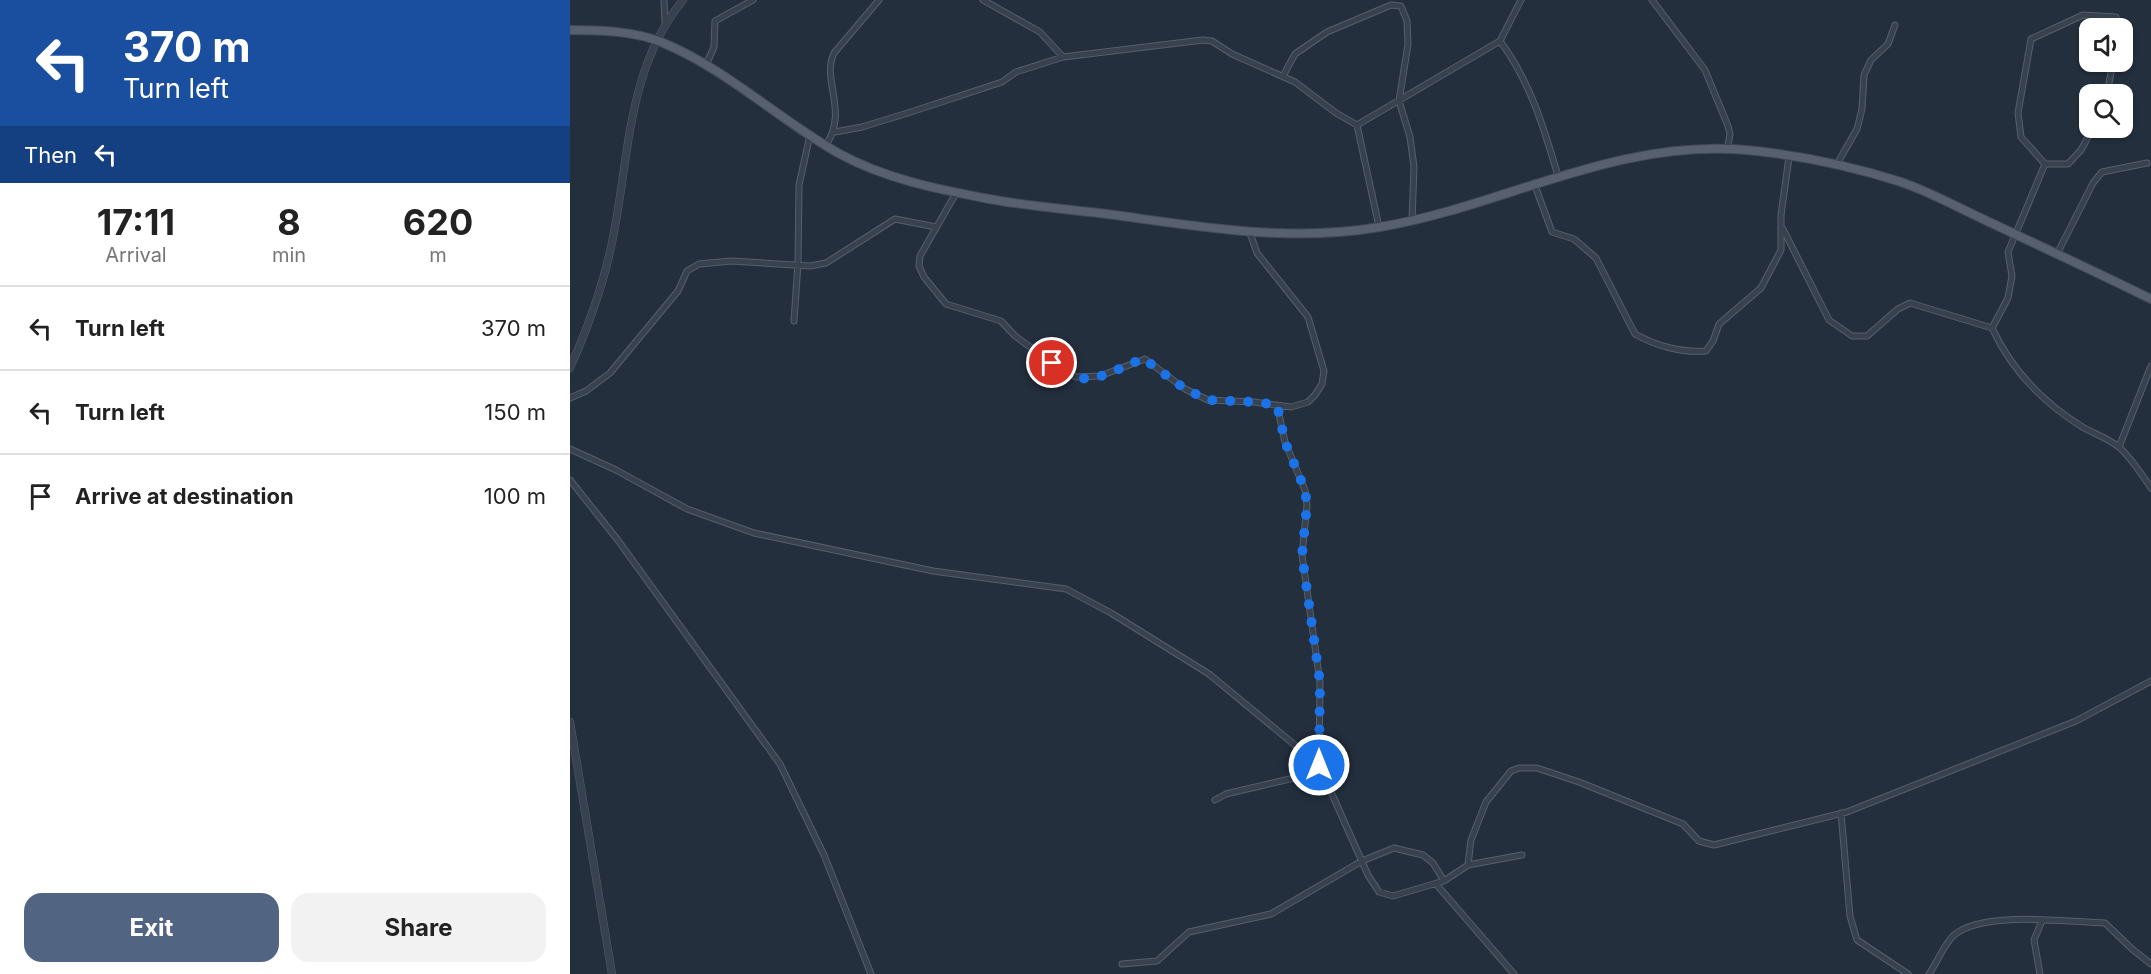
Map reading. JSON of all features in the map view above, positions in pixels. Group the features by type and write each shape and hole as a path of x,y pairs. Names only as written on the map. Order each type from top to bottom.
{"main road":[{"path":"570,30 620,34 658,41 706,65 826,145 879,172 922,186 996,201 1289,236 1379,227 1412,220 1558,176 1634,156 1696,150 1727,150 1837,164 1905,184 2151,299"}],"street":[{"path":"664,0 665,22"},
{"path":"570,368 587,329 609,257 621,196 628,129 640,87 665,22 683,0"},
{"path":"706,65 714,47 715,21 753,0"},
{"path":"826,145 835,132 835,99 829,62 879,0"},
{"path":"983,0 1040,32 1063,57"},
{"path":"1357,125 1500,41 1521,0"},
{"path":"1652,0 1705,70 1728,126 1730,134 1727,150"},
{"path":"1282,76 1296,54 1327,32 1395,4 1401,6 1407,21 1408,44 1399,101 1410,137 1414,167 1412,220"},
{"path":"2088,138 2068,165 2045,164 2021,137 2018,113 2031,39 2083,15 2116,18"},
{"path":"1837,164 1857,129 1862,109 1864,75 1871,60 1888,44 1895,25"},
{"path":"835,132 862,127 921,109 1002,82 1016,72 1063,57 1184,41 1212,41 1232,54 1282,76 1357,125 1379,227"},
{"path":"1500,41 1522,76 1542,122 1558,176"},
{"path":"794,321 798,263 799,185 810,135"},
{"path":"1534,183 1552,232 1574,239 1596,258 1635,334 1646,340 1688,352 1706,351 1713,341 1719,324 1761,288 1781,250 1789,157"},
{"path":"2057,254 2093,183 2102,172 2148,163"},
{"path":"1992,328 2008,298 2012,276 2008,252 2045,164"},
{"path":"956,193 920,256 920,266 936,294 946,304 1001,321 1015,336 1076,377 1100,376 1144,359 1185,389 1208,400 1254,402 1291,407 1308,402 1322,384 1324,371 1308,317 1257,253 1250,233"},
{"path":"570,398 586,392 610,373 678,291 687,271 699,264 731,261 798,263 810,266 826,263 895,219 936,226"},
{"path":"1782,227 1829,320 1852,336 1867,336 1898,309 1910,303 1992,328 2001,347 2041,398 2083,427 2119,447 2151,488"},
{"path":"2119,447 2151,366"},
{"path":"1277,405 1285,442 1305,490 1307,505 1302,555 1320,682 1319,765 1376,889 1388,896 1444,881 1468,865 1522,855"},
{"path":"570,448 687,509 754,533 933,571 1066,589 1111,613 1209,674 1319,765"},
{"path":"570,480 645,577 780,764 795,789 824,855 872,974"},
{"path":"1468,865 1471,840 1486,802 1511,771 1519,768 1537,768 1579,782 1683,824 1699,841 1714,845 1841,813 2076,722 2151,681"},
{"path":"570,722 612,974"},
{"path":"1215,800 1226,794 1284,782 1319,765"},
{"path":"1841,813 1850,916 1857,940 1908,974"},
{"path":"1122,964 1157,961 1189,932 1271,914 1362,861 1395,848 1423,855 1432,863 1444,881"},
{"path":"1436,884 1514,974"},
{"path":"1929,974 1954,935 1976,924 2011,920 2105,922 2151,964"},
{"path":"2040,974 2034,940 2042,921"}],"route":[{"path":"1052,363 1076,377 1084,378 1100,376 1144,359 1185,389 1208,400 1277,405 1285,442 1300,475 1307,505 1302,555 1320,682 1319,765"}]}
